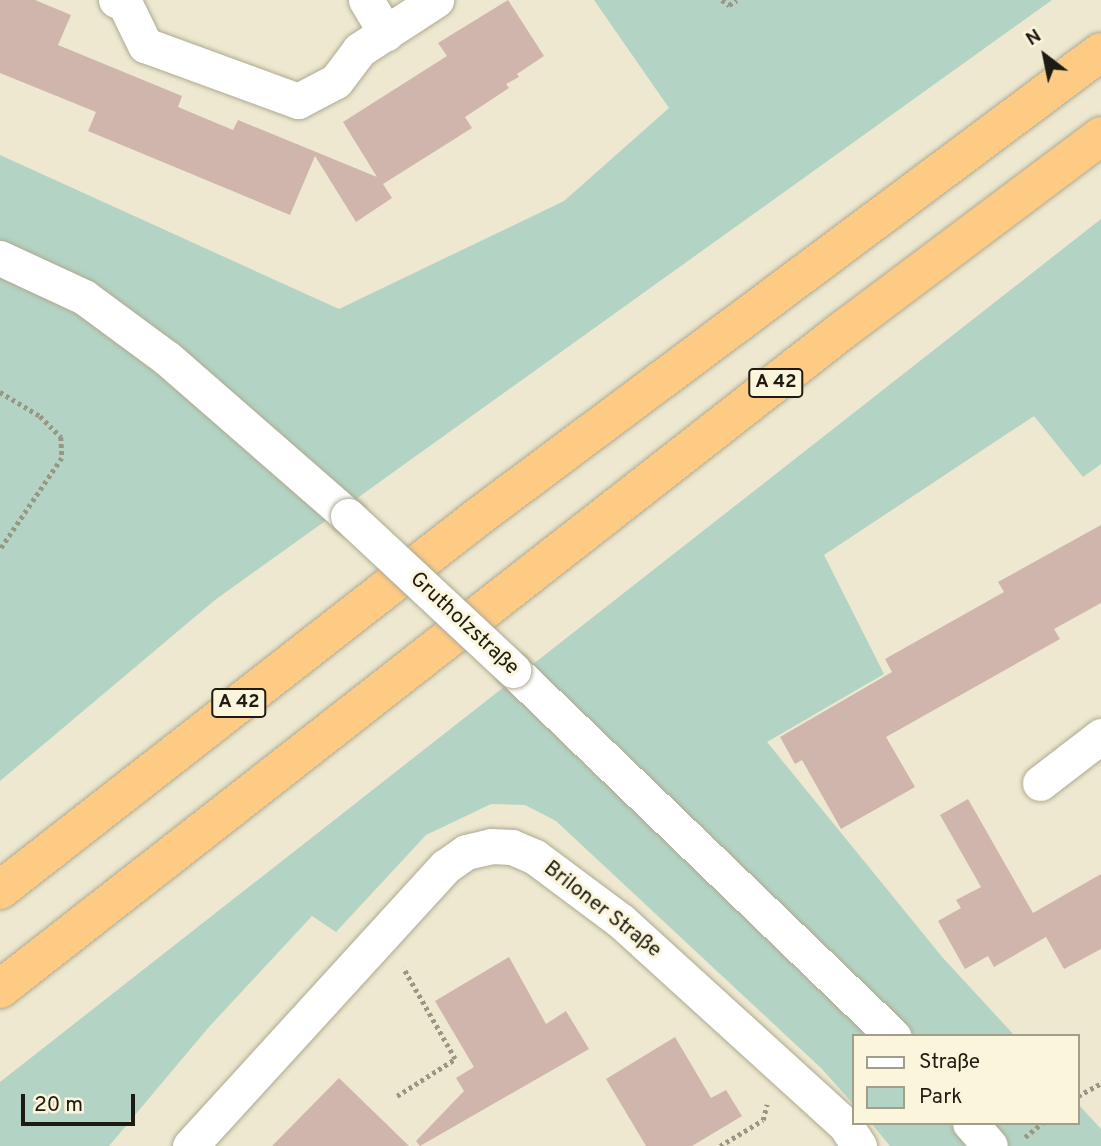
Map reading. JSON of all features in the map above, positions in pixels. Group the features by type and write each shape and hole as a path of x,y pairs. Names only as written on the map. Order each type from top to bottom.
{"highway":[{"name":"A 42","path":"0,890 489,509 1101,52"},
{"name":"A 42","path":"0,989 832,339 1101,136"}],"street":[{"path":"116,0 125,4 145,46 298,101 336,81 359,50 436,0"},
{"path":"366,0 386,33"},
{"name":"Grutholzstraße","path":"0,258 84,297 168,359 348,516 513,670 891,1034"},
{"path":"1040,783 1101,736"},
{"name":"Briloner Straße","path":"190,1146 446,866 466,852 512,847 574,883 621,921 846,1126 859,1146"},
{"path":"972,1125 990,1146"}],"path":[{"path":"722,0 729,5 737,0"},
{"path":"0,392 40,416 61,436 62,458 0,550"},
{"path":"385,935 455,1059 397,1096"},
{"path":"720,1146 763,1120 778,1062"},
{"path":"1080,1095 1101,1083"}],"green space":[{"path":"594,0 1052,0 215,600 0,781 0,155 339,309 564,201 669,108"},
{"path":"1101,219 1101,464 1083,477 1034,416 824,555 884,674 767,742 943,958 1013,1034 852,1034 852,1103 822,1069 556,821 525,805 491,804 426,835 336,932 312,916 208,1028 109,1146 0,1146 0,1082"},
{"path":"1080,1106 1101,1129 1101,1146 890,1146 873,1125 1080,1125"}],"building":[{"path":"0,0 35,0 71,15 58,45 182,96 178,107 233,130 238,120 377,177 343,122 447,56 438,43 508,0 544,56 506,84 509,88 465,117 472,128 383,184 392,198 356,222 315,156 290,215 88,131 96,112 0,73"},
{"path":"1101,525 1101,603 1054,629 1060,639 886,737 915,787 841,829 802,760 795,764 780,737 892,672 885,659 1004,592 998,582"},
{"path":"968,799 1033,913 1101,874 1101,949 1064,969 1041,928 1046,937 994,967 988,956 965,969 938,921 961,908 956,900 981,887 940,815"},
{"path":"509,957 546,1024 566,1011 589,1049 420,1146 416,1141 464,1091 456,1078 474,1067 435,1001"},
{"path":"675,1037 711,1098 726,1090 742,1116 692,1146 646,1146 606,1079"},
{"path":"339,1078 409,1146 272,1146"}]}
